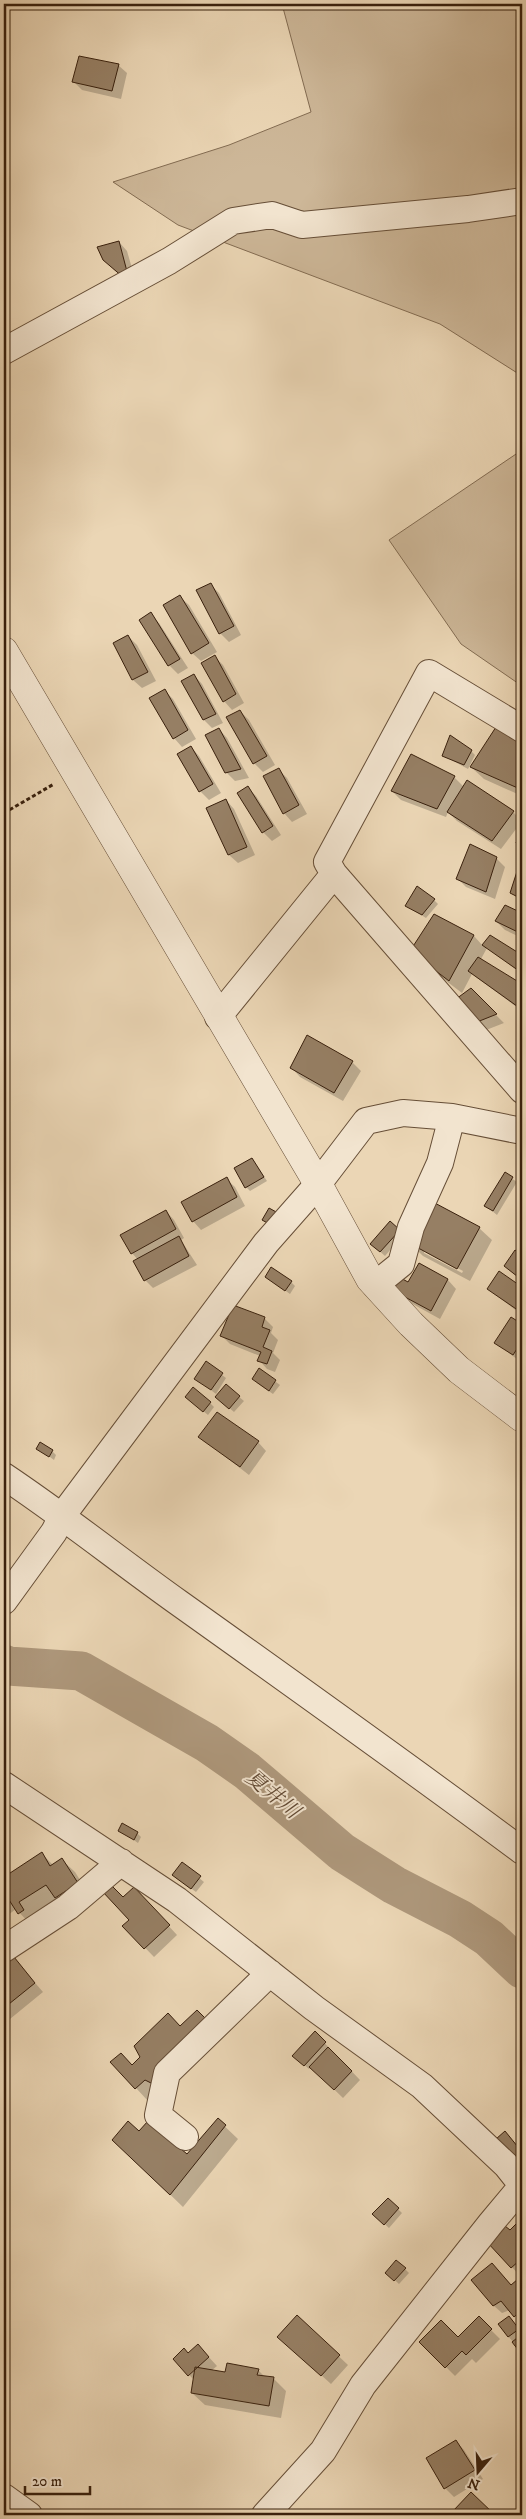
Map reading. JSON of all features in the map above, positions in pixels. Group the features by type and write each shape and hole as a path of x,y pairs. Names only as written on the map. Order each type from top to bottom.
{"street":[{"path":"4,351 169,261 233,221 272,216 302,225 468,209 522,201"},
{"path":"4,651 318,1184 375,1285 411,1324 459,1370 522,1418"},
{"path":"522,729 429,673 327,862 334,874 522,1090"},
{"path":"218,1017 334,874"},
{"path":"4,1601 58,1524 266,1243 318,1184 366,1121 403,1113 452,1117 522,1132"},
{"path":"375,1285 401,1264 411,1227 440,1163 452,1117"},
{"path":"4,1476 58,1524 522,1851"},
{"path":"4,1784 177,1900 270,1973 422,2086 506,2165 522,2186 363,2385 323,2451 265,2515"},
{"path":"4,1949 68,1908 121,1862"},
{"path":"185,2137 158,2115 167,2073 270,1973"},
{"path":"4,2497 29,2515"}],"path":[{"path":"4,813 74,772"}],"shaded area":[{"path":"282,4 522,4 522,376 440,324 178,225 113,182 229,145 311,112"},
{"path":"522,450 522,686 461,644 389,540"}],"building":[{"path":"79,56 119,64 112,91 72,82"},
{"path":"119,241 130,283 103,260 97,247"},
{"path":"211,583 234,626 219,634 196,590"},
{"path":"180,595 209,643 191,654 163,605"},
{"path":"151,612 180,659 168,666 139,620"},
{"path":"128,635 148,672 132,680 113,643"},
{"path":"215,655 236,694 223,702 201,663"},
{"path":"194,674 216,714 203,720 181,681"},
{"path":"165,689 188,730 173,739 149,698"},
{"path":"240,710 267,756 253,764 226,717"},
{"path":"496,727 522,745 522,786 520,789 470,767"},
{"path":"219,728 241,769 225,773 205,735"},
{"path":"450,735 472,750 464,765 442,756"},
{"path":"191,746 213,784 199,792 177,754"},
{"path":"411,754 455,776 437,809 391,791"},
{"path":"279,768 299,805 283,814 263,776"},
{"path":"467,780 514,811 492,841 447,812"},
{"path":"248,786 273,826 262,833 237,793"},
{"path":"226,799 247,847 228,855 206,808"},
{"path":"522,829 522,846 516,843"},
{"path":"470,844 497,857 486,892 456,879"},
{"path":"522,856 522,899 510,893"},
{"path":"417,886 435,899 422,915 405,906"},
{"path":"505,905 522,913 522,934 495,921"},
{"path":"434,914 474,935 449,981 410,951"},
{"path":"490,935 522,955 522,973 482,945"},
{"path":"478,957 522,984 521,1009 468,971"},
{"path":"471,988 497,1014 472,1024 456,999"},
{"path":"307,1035 353,1061 334,1093 290,1068"},
{"path":"252,1158 264,1177 245,1188 234,1168"},
{"path":"505,1172 513,1177 493,1211 484,1206"},
{"path":"227,1177 237,1197 192,1222 181,1202"},
{"path":"431,1201 480,1227 457,1269 409,1243"},
{"path":"269,1208 278,1213 271,1225 262,1220"},
{"path":"166,1210 176,1229 131,1254 120,1235"},
{"path":"390,1221 400,1230 380,1252 370,1244"},
{"path":"179,1236 189,1256 144,1281 133,1261"},
{"path":"515,1250 522,1255 522,1280 504,1266"},
{"path":"419,1263 448,1279 431,1311 390,1289 397,1276 408,1282"},
{"path":"271,1267 292,1281 285,1291 265,1277"},
{"path":"499,1271 522,1287 522,1313 487,1289"},
{"path":"233,1305 265,1317 262,1327 270,1330 263,1347 272,1351 267,1364 257,1361 261,1352 220,1336"},
{"path":"511,1317 522,1324 522,1341 513,1355 494,1343"},
{"path":"206,1361 223,1373 211,1390 194,1379"},
{"path":"259,1368 276,1380 269,1391 252,1379"},
{"path":"226,1384 240,1396 229,1409 215,1397"},
{"path":"193,1387 211,1402 203,1412 185,1397"},
{"path":"217,1412 259,1441 240,1467 198,1437"},
{"path":"40,1442 53,1450 49,1457 36,1449"},
{"path":"122,1823 138,1832 134,1840 118,1831"},
{"path":"42,1852 50,1866 62,1858 78,1883 55,1898 46,1885 19,1902 24,1910 18,1914 4,1892 4,1877"},
{"path":"182,1862 201,1876 191,1889 172,1875"},
{"path":"110,1884 123,1897 134,1887 170,1925 144,1949 122,1926 129,1920 102,1891"},
{"path":"10,1952 35,1983 4,2008 4,1957"},
{"path":"197,2010 206,2019 154,2069 161,2077 153,2084 145,2080 135,2089 110,2062 121,2053 132,2065 140,2057 134,2046 168,2013 180,2026"},
{"path":"315,2031 326,2042 304,2066 292,2056"},
{"path":"328,2047 352,2071 334,2090 309,2067"},
{"path":"218,2118 226,2125 170,2195 112,2140 128,2121 139,2131 148,2121 187,2154"},
{"path":"505,2131 522,2152 522,2165 496,2139"},
{"path":"388,2198 399,2208 384,2225 372,2214"},
{"path":"516,2224 522,2230 522,2263 520,2260 511,2268 487,2242 505,2226 510,2230"},
{"path":"396,2260 406,2268 394,2281 385,2273"},
{"path":"492,2263 511,2285 518,2279 522,2284 522,2310 514,2317 501,2301 493,2306 471,2280"},
{"path":"297,2315 340,2355 321,2376 277,2337"},
{"path":"479,2316 492,2329 466,2355 462,2351 445,2368 419,2342 441,2320 458,2337"},
{"path":"509,2316 519,2329 508,2337 498,2324"},
{"path":"522,2334 522,2355 512,2342"},
{"path":"198,2344 209,2357 188,2376 173,2359 184,2348 188,2353"},
{"path":"227,2363 259,2369 257,2375 274,2377 269,2406 191,2393 195,2367 225,2372"},
{"path":"456,2440 475,2470 444,2489 426,2458"},
{"path":"471,2492 495,2515 457,2515 453,2511"}],"waterway":[{"name":"夏井川","path":"4,1664 8,1666 81,1671 207,1743 247,1771 342,1852 394,1885 460,1919 489,1938 522,1969"}]}
